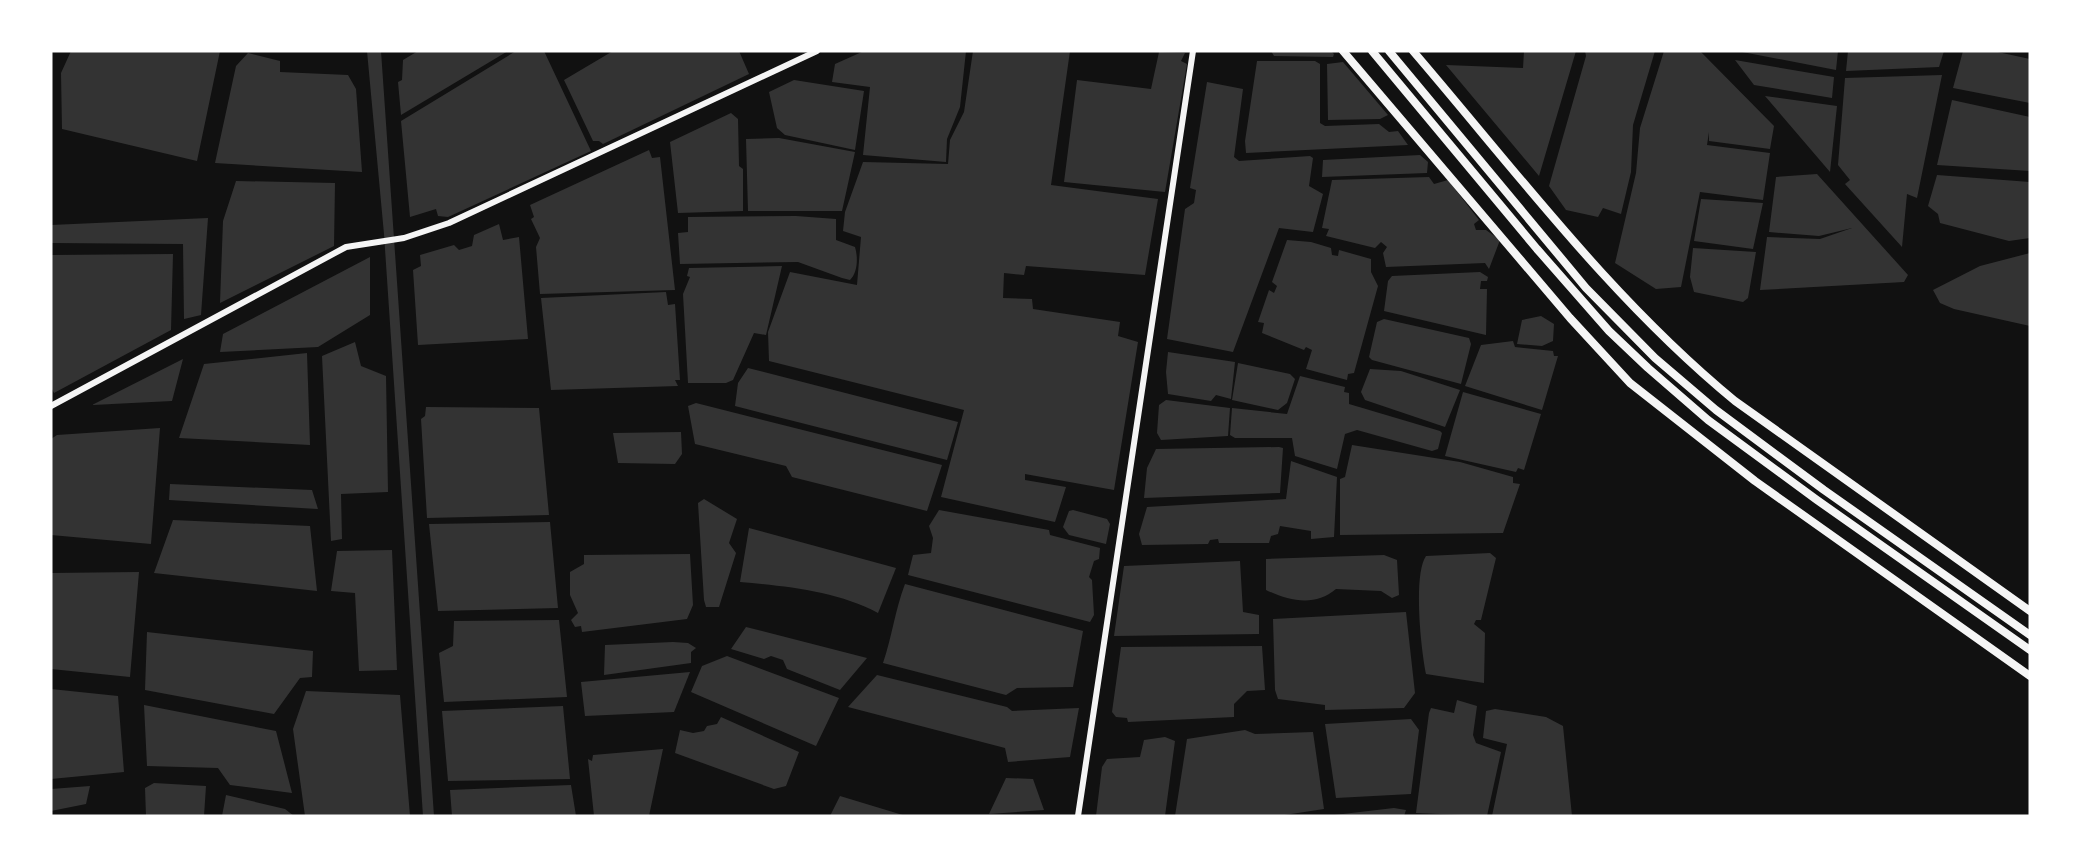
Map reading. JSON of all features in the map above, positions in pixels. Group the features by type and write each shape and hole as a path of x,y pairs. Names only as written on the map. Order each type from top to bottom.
{"main road":[{"path":"1343,51 1570,318 1630,383 1755,481 2030,676"},
{"path":"1372,51 1537,249 1609,331 1648,368 1708,420 1816,500 2030,650"},
{"path":"1389,51 1586,288 1655,358 1716,410 1813,482 2030,635"},
{"path":"1413,51 1622,298 1698,371 1744,408 2030,611"}],"street":[{"path":"51,406 346,247 404,238 449,223 817,51"},
{"path":"1078,816 1193,51"}],"shaded area":[{"path":"71,51 220,51 197,161 62,129 61,73"},
{"path":"367,51 381,51 434,816 423,816 384,234"},
{"path":"418,51 508,51 401,115 398,82 402,80 403,60"},
{"path":"516,51 544,51 591,151 448,217 438,216 436,209 410,217 401,121"},
{"path":"613,51 739,51 749,74 603,144 593,141 564,80"},
{"path":"864,51 966,51 960,107 947,139 946,162 863,155 870,87 832,82 835,64"},
{"path":"973,51 1070,51 1051,185 1158,199 1145,275 1026,266 1024,275 1004,273 1003,298 1032,299 1033,309 1120,322 1118,336 1138,342 1114,490 1025,474 1025,480 1066,487 1055,522 941,497 964,410 769,361 768,332 790,272 857,285 861,237 843,231 845,212 863,162 948,164 950,140 964,112"},
{"path":"1271,51 1331,51 1334,54 1333,57 1274,56"},
{"path":"1524,51 1576,51 1539,176 1446,65 1523,68"},
{"path":"1585,51 1655,51 1633,125 1631,172 1621,214 1603,208 1598,217 1566,210 1549,186 1586,56"},
{"path":"1664,51 1700,51 1774,126 1770,149 1709,141 1709,132 1707,145 1770,153 1763,200 1700,192 1681,287 1656,289 1615,263 1636,173 1640,128"},
{"path":"1737,51 1838,51 1836,70"},
{"path":"1848,51 1944,51 1939,67 1846,71"},
{"path":"1963,51 1993,51 2030,59 2030,103 1953,88"},
{"path":"1159,52 1185,53 1181,61 1187,64 1165,192 1064,182 1077,80 1151,89"},
{"path":"248,53 280,61 280,72 348,75 356,89 362,172 215,163 236,66"},
{"path":"1735,60 1834,77 1832,98 1754,85"},
{"path":"1257,61 1315,61 1320,64 1320,123 1325,126 1379,124 1389,132 1398,131 1408,145 1246,153 1245,141"},
{"path":"1343,62 1388,115 1380,119 1328,120 1327,64"},
{"path":"1942,75 1917,198 1907,194 1902,247 1845,184 1850,180 1838,165 1845,78"},
{"path":"794,80 864,91 855,150 785,135 777,128 769,92"},
{"path":"1207,82 1243,89 1234,157 1239,161 1310,156 1313,158 1309,186 1323,194 1313,232 1279,228 1233,352 1167,339 1185,209 1194,203 1196,190 1190,188"},
{"path":"1765,96 1837,106 1830,172"},
{"path":"1952,100 2030,117 2030,171 1937,165"},
{"path":"731,113 738,119 739,166 743,169 743,211 678,213 670,142"},
{"path":"779,138 855,152 842,211 748,211 746,139"},
{"path":"649,150 652,158 660,157 675,290 540,294 536,247 540,238 531,219 534,217 530,205"},
{"path":"1420,155 1428,162 1427,173 1322,177 1323,160"},
{"path":"1817,174 1908,275 1904,282 1760,290 1767,237 1820,239 1852,228 1819,236 1769,232 1776,177"},
{"path":"1937,175 2030,182 2030,238 2009,241 1940,223 1938,214 1928,206"},
{"path":"1429,177 1434,184 1448,180 1479,220 1474,224 1476,230 1486,230 1500,240 1489,269 1485,263 1386,267 1383,253 1387,247 1381,242 1375,248 1326,236 1329,229 1322,228 1332,180"},
{"path":"236,181 335,183 334,246 220,303 223,221"},
{"path":"1701,199 1763,203 1753,249 1694,241"},
{"path":"796,216 836,219 836,240 855,247 856,251 856,269 850,280 798,262 680,264 678,233 688,232 688,217"},
{"path":"208,218 201,315 184,319 183,244 51,243 51,225"},
{"path":"499,224 503,240 519,237 528,339 418,345 413,270 421,266 420,255 454,245 459,250 472,246 474,235"},
{"path":"1287,240 1311,242 1331,248 1332,255 1338,256 1339,250 1371,259 1371,272 1378,286 1354,373 1348,374 1347,380 1306,369 1312,350 1306,347 1304,350 1262,333 1264,323 1258,322 1269,290 1274,293 1277,286 1272,282"},
{"path":"1693,248 1756,252 1748,298 1743,302 1694,292 1690,277"},
{"path":"2030,253 2030,326 1954,309 1940,303 1933,290 1980,266"},
{"path":"173,254 171,330 54,393 51,387 51,255"},
{"path":"370,257 370,315 318,347 220,352 223,334"},
{"path":"782,266 766,335 754,333 733,380 726,383 688,383 683,294 690,277 687,276 689,268"},
{"path":"1480,272 1488,277 1487,281 1481,281 1480,289 1487,289 1486,335 1384,311 1388,281 1392,276"},
{"path":"666,292 668,305 675,304 680,380 675,380 678,386 551,390 541,298"},
{"path":"1541,316 1554,324 1553,341 1542,346 1517,344 1522,320"},
{"path":"1384,319 1469,338 1471,344 1461,384 1372,360 1369,357 1377,322"},
{"path":"1513,341 1515,347 1553,351 1554,356 1558,356 1542,410 1465,386 1481,345"},
{"path":"355,342 361,366 386,376 388,492 341,494 342,539 331,541 322,356"},
{"path":"1168,352 1235,362 1231,399 1216,395 1211,401 1168,394"},
{"path":"307,353 310,445 179,438 204,364"},
{"path":"183,359 172,401 92,405"},
{"path":"1238,363 1290,374 1295,379 1287,403 1278,410 1232,400"},
{"path":"748,368 958,422 947,460 735,406 738,383"},
{"path":"1370,369 1401,371 1460,390 1445,427 1365,400 1361,392"},
{"path":"1300,376 1345,387 1344,392 1349,393 1349,404 1440,431 1442,433 1438,449 1432,451 1357,430 1345,434 1337,469 1295,456 1292,438 1235,438 1230,435 1232,408 1287,414"},
{"path":"1463,392 1541,414 1524,470 1518,468 1516,472 1445,456"},
{"path":"1166,400 1230,408 1228,436 1161,440 1157,433 1159,405"},
{"path":"696,403 942,465 927,511 792,477 786,466 695,444 688,406"},
{"path":"426,407 539,408 549,515 427,518 421,419 425,416"},
{"path":"160,428 151,544 51,535 51,439 57,435"},
{"path":"681,432 682,454 675,464 618,463 613,433"},
{"path":"1352,445 1460,462 1513,477 1513,483 1520,484 1503,533 1340,535 1340,479 1345,477"},
{"path":"1283,448 1280,493 1144,498 1147,468 1156,449"},
{"path":"1291,461 1337,477 1334,537 1311,539 1311,531 1280,526 1278,534 1271,536 1269,543 1219,543 1218,539 1210,540 1208,544 1142,545 1139,534 1147,507 1286,499"},
{"path":"170,484 312,490 318,509 169,500"},
{"path":"704,499 737,519 729,543 736,553 719,607 706,607 704,600 698,503"},
{"path":"939,510 1049,530 1050,535 1100,548 1099,559 1094,561 1089,577 1092,580 1094,615 1090,622 908,575 913,555 931,553 933,538 929,526"},
{"path":"1069,511 1107,519 1110,524 1106,544 1069,535 1063,527"},
{"path":"173,520 310,526 317,591 154,573"},
{"path":"550,522 558,608 438,611 429,524"},
{"path":"749,528 896,568 878,613 828,595 740,582"},
{"path":"392,550 397,670 359,671 355,593 331,591 337,551"},
{"path":"1490,553 1496,558 1481,620 1476,620 1474,624 1485,633 1484,683 1426,674 1420,631 1419,595 1422,566 1426,556"},
{"path":"690,554 693,605 687,619 582,632 581,626 575,627 571,620 578,613 570,595 570,572 584,564 584,555"},
{"path":"1384,555 1397,560 1399,595 1392,598 1381,591 1336,589 1319,598 1302,600 1266,590 1266,559"},
{"path":"1240,561 1243,612 1259,615 1259,634 1114,636 1124,566"},
{"path":"139,572 130,677 51,669 51,573"},
{"path":"905,584 1083,631 1073,687 1017,688 1006,695 883,663"},
{"path":"1406,612 1415,693 1404,708 1325,710 1325,705 1278,699 1275,690 1273,619"},
{"path":"559,620 567,697 444,702 439,653 453,646 454,621"},
{"path":"746,627 867,658 840,690 787,669 783,660 771,656 764,659 731,649"},
{"path":"147,632 313,651 312,677 300,678 274,714 145,690"},
{"path":"688,643 696,648 691,652 691,663 604,675 605,645"},
{"path":"1262,646 1265,690 1247,691 1234,704 1234,717 1128,722 1127,718 1116,717 1112,712 1121,647"},
{"path":"727,656 839,698 816,746 691,692 702,666"},
{"path":"690,672 674,712 585,716 581,682"},
{"path":"877,675 1007,707 1012,711 1079,708 1070,757 1008,762 1005,748 848,707"},
{"path":"51,689 118,696 124,772 51,779"},
{"path":"306,691 400,695 410,816 305,816 293,729"},
{"path":"1457,700 1477,706 1473,735 1476,743 1501,752 1487,816 1416,813 1429,713 1431,708 1454,713"},
{"path":"144,705 276,731 292,793 230,785 218,768 147,766"},
{"path":"563,706 570,779 448,781 442,711"},
{"path":"1495,709 1546,717 1563,726 1572,816 1492,816 1507,744 1483,738 1486,711"},
{"path":"721,717 799,752 786,786 774,789 675,753 680,730 693,733 704,731 707,726 717,724"},
{"path":"1411,719 1419,730 1411,794 1336,798 1325,724"},
{"path":"1245,730 1255,734 1313,732 1324,809 1278,816 1175,816 1187,739"},
{"path":"1165,737 1175,741 1165,816 1096,816 1102,767 1107,759 1140,757 1144,740"},
{"path":"663,749 649,816 594,816 588,759 592,761 593,755"},
{"path":"1006,778 1033,779 1044,810 989,814"},
{"path":"154,783 206,786 204,816 146,816 145,788"},
{"path":"571,785 576,816 452,816 450,790"},
{"path":"90,786 86,804 51,811 51,789"},
{"path":"226,795 285,809 294,816 222,816"},
{"path":"840,796 906,816 830,816"},
{"path":"1394,808 1406,810 1404,816 1326,816"}]}
